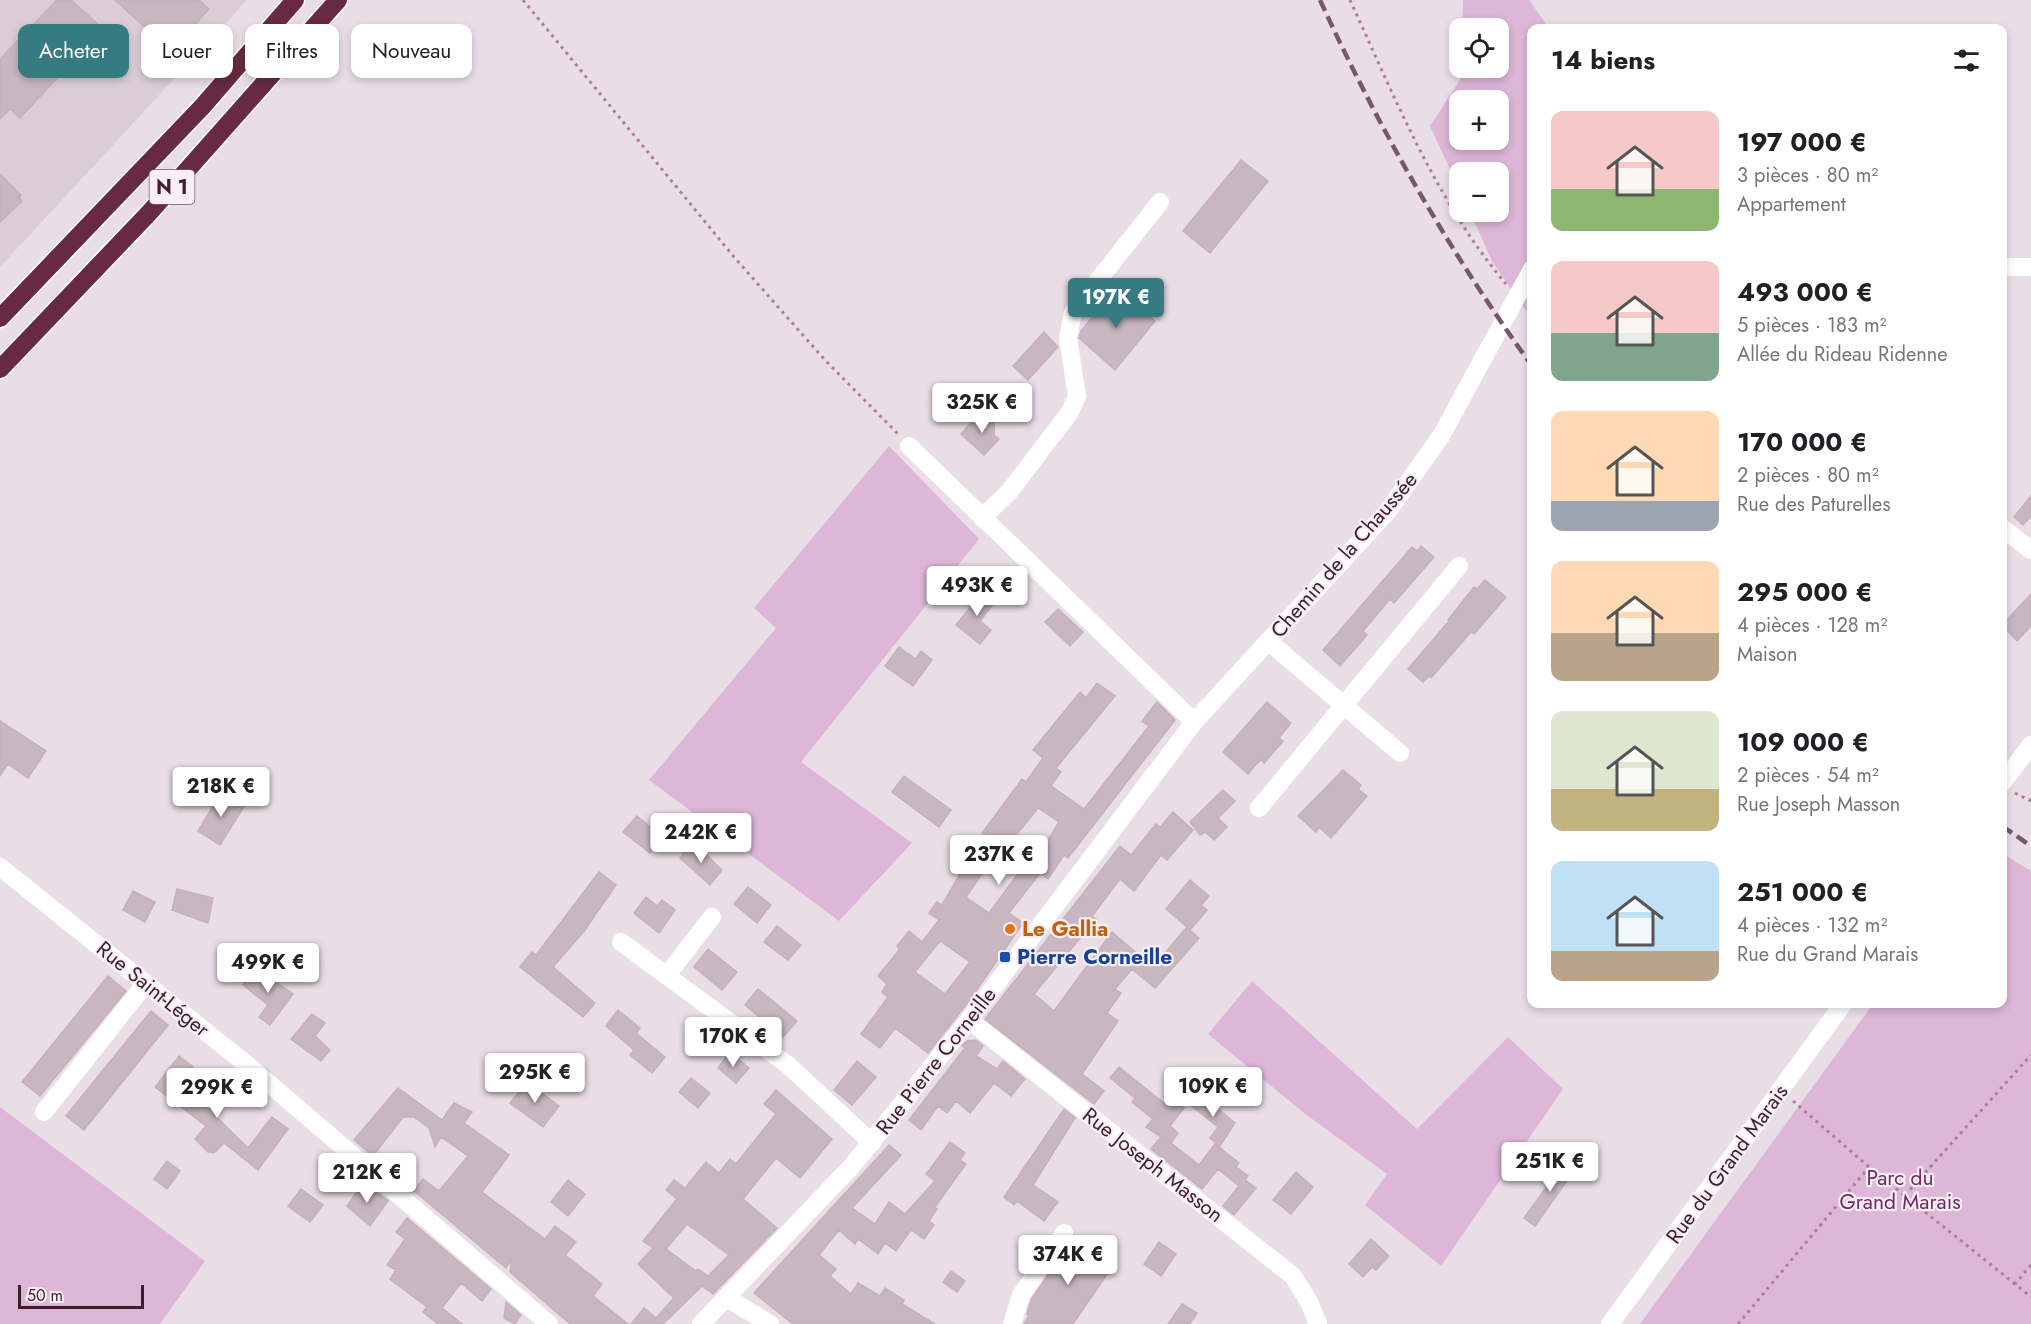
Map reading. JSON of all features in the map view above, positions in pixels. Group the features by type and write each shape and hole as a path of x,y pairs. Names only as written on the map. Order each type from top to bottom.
{"highway":[{"name":"N 1","path":"0,318 202,107 295,0"},
{"name":"N 1","path":"0,369 149,213 338,0"}],"street":[{"path":"982,518 1009,492 1070,412 1077,396 1068,338 1073,312 1160,202"},
{"path":"2007,267 2031,267"},
{"name":"Chemin de la Chaussée","path":"1194,722 1369,533 1408,486 1441,436 1527,277"},
{"path":"909,446 1194,722"},
{"path":"2007,532 2031,550"},
{"path":"1259,808 1345,707 1357,687 1459,566"},
{"path":"1269,641 1400,753"},
{"name":"Rue Pierre Corneille","path":"701,1324 872,1143 969,1020 1194,722"},
{"path":"2007,777 2031,746"},
{"name":"Rue Saint-Léger","path":"0,867 251,1068 549,1324"},
{"path":"667,975 712,918"},
{"path":"621,942 788,1065 872,1143"},
{"path":"45,1112 146,983"},
{"name":"Rue du Grand Marais","path":"1610,1324 1840,1008"},
{"name":"Rue Joseph Masson","path":"969,1020 1293,1276 1309,1302 1318,1324"},
{"path":"1012,1324 1021,1295 1064,1233"},
{"path":"727,1298 770,1324"}],"path":[{"path":"523,0 734,257 824,359 909,446"},
{"path":"1350,0 1396,102 1465,233 1515,296"},
{"path":"1905,1195 2031,1055"},
{"path":"1780,1090 1869,1167 2031,1297"},
{"path":"1738,1324 1869,1167"},
{"path":"2015,1284 2031,1265"}],"shaded area":[{"path":"0,0 247,0 225,24 141,24 141,78 175,78 0,267"}],"green space":[{"path":"1463,0 1529,0 1546,24 1527,24 1527,312 1492,261 1474,222 1509,222 1509,162 1449,162 1449,167 1430,126 1449,97 1449,150 1509,150 1509,90 1453,90 1460,78 1509,78 1509,18 1462,18"},
{"path":"889,446 979,539 801,762 912,843 839,921 649,780 776,628 754,608"},
{"name":"Parc du Grand Marais","path":"2007,856 2031,871 2031,1324 1640,1324 1870,1008 2007,1008"},
{"path":"1252,981 1417,1129 1508,1037 1563,1089 1441,1266 1365,1205 1387,1174 1304,1113 1208,1034"},
{"path":"0,1107 205,1261 160,1324 0,1324"}],"building":[{"path":"57,0 71,0 97,24 34,24"},
{"path":"115,0 199,0 209,9 195,24 141,24"},
{"path":"18,40 18,78 57,78 20,118 10,109 0,119 0,59"},
{"path":"1241,160 1268,181 1210,253 1183,231"},
{"path":"0,174 21,195 19,198 22,201 0,222"},
{"path":"1116,288 1155,321 1115,370 1079,338 1081,331"},
{"path":"1044,332 1058,347 1028,380 1013,366"},
{"path":"995,408 994,435 999,439 984,455 961,434 975,418 982,424"},
{"path":"2031,496 2031,516 2023,525 2014,517"},
{"path":"1421,546 1434,557 1394,603 1390,599 1363,631 1367,635 1340,666 1323,650 1412,547 1417,551"},
{"path":"1485,580 1506,597 1474,634 1471,632 1431,678 1429,676 1423,682 1408,669 1449,621 1474,587 1477,589"},
{"path":"985,589 997,599 980,621 991,630 980,644 956,625"},
{"path":"2031,594 2031,626 2017,641 2007,630 2007,620"},
{"path":"1058,609 1083,632 1070,646 1045,622"},
{"path":"899,647 916,659 921,651 932,660 913,686 885,666"},
{"path":"1097,683 1115,696 1056,768 1061,772 1051,786 1084,809 1149,726 1142,721 1157,702 1175,720 1068,858 1064,855 1048,879 1040,873 1009,913 1023,923 969,1001 928,1053 895,1028 880,1048 861,1034 888,997 882,992 887,984 878,976 900,949 897,946 909,931 922,942 939,920 929,913 937,902 942,905 970,857 986,868 966,897 989,913 1031,856 1036,860 1059,822 1038,808 1005,849 982,833 1022,779 1026,782 1043,758 1033,750 1080,692 1086,698","holes":["940,941 970,962 945,994 915,972"]},
{"path":"1267,702 1291,723 1279,738 1283,741 1264,763 1261,759 1248,774 1223,752"},
{"path":"0,721 46,751 28,778 8,764 0,776"},
{"path":"1343,770 1361,785 1358,789 1367,796 1331,838 1319,827 1316,832 1298,816"},
{"path":"904,776 951,810 939,827 892,792"},
{"path":"1223,790 1235,801 1218,818 1227,827 1214,840 1205,832 1200,835 1190,822"},
{"path":"222,791 245,805 220,845 198,831"},
{"path":"1173,812 1193,830 1167,860 1161,855 1134,891 1120,879 1092,916 1096,919 1034,994 1054,1011 1112,932 1153,967 1187,927 1166,909 1190,880 1209,896 1201,905 1207,910 1190,930 1199,938 1155,988 1132,969 1115,989 1121,993 1107,1013 1118,1021 1082,1074 1104,1091 1094,1104 985,1019 1120,846 1131,855 1156,824 1160,827"},
{"path":"637,816 662,837 650,853 623,832"},
{"path":"693,842 722,870 710,885 680,858"},
{"path":"599,872 616,885 585,930 553,967 595,1003 583,1017 520,967 532,952 536,955"},
{"path":"748,887 771,905 757,923 734,904"},
{"path":"177,889 213,898 208,923 172,910"},
{"path":"133,891 155,902 145,922 123,910"},
{"path":"646,897 657,906 662,900 675,910 659,933 634,913"},
{"path":"777,926 801,945 788,960 764,942"},
{"path":"708,949 737,972 722,990 694,967"},
{"path":"255,968 293,994 270,1025 259,1017 268,1005 243,985"},
{"path":"108,976 126,991 40,1096 22,1082"},
{"path":"758,989 797,1021 783,1037 745,1005"},
{"path":"618,1010 640,1028 636,1033 665,1057 652,1073 630,1055 634,1050 606,1026"},
{"path":"151,1011 168,1025 84,1130 66,1116"},
{"path":"312,1014 325,1023 315,1036 330,1050 321,1061 291,1039"},
{"path":"976,1040 983,1046 976,1056 997,1069 1003,1061 1025,1079 1011,1096 994,1083 970,1113 956,1101 947,1113 938,1106 921,1130 909,1120 965,1048 962,1046 967,1041"},
{"path":"730,1052 749,1068 736,1083 718,1068"},
{"path":"179,1056 193,1067 184,1080 204,1096 200,1101 248,1148 272,1117 288,1129 258,1170 224,1143 214,1153 208,1152 195,1139 206,1126 155,1087"},
{"path":"857,1061 876,1077 852,1105 834,1090"},
{"path":"1119,1067 1165,1104 1171,1096 1184,1108 1170,1126 1178,1133 1171,1143 1199,1165 1215,1144 1239,1163 1236,1167 1248,1176 1245,1180 1256,1188 1234,1215 1223,1206 1239,1186 1218,1169 1202,1189 1151,1149 1161,1137 1146,1127 1153,1119 1132,1102 1135,1098 1110,1078"},
{"path":"691,1078 710,1093 698,1108 679,1092"},
{"path":"527,1082 559,1106 543,1127 510,1103"},
{"path":"398,1088 442,1120 454,1103 472,1112 464,1123 509,1155 482,1192 545,1239 555,1226 576,1242 565,1255 602,1284 593,1296 628,1324 570,1324 510,1272 512,1259 506,1268 414,1191 423,1179 439,1191 468,1156 441,1137 435,1147 429,1128 414,1117 403,1117 373,1156 354,1140"},
{"path":"776,1090 832,1139 800,1178 776,1158 743,1199 777,1228 713,1294 702,1286 663,1324 631,1324 644,1308 656,1318 674,1298 638,1264 653,1248 643,1241 677,1199 666,1190 674,1180 685,1188 706,1162 719,1173 730,1159 736,1164 776,1114 764,1104","holes":["687,1224 729,1255 708,1276 698,1269 696,1271 666,1249"]},
{"path":"1197,1092 1235,1123 1220,1146 1210,1138 1218,1127 1188,1103"},
{"path":"1064,1109 1075,1118 1033,1185 1058,1202 1044,1221 1017,1201 1014,1205 1004,1197"},
{"path":"950,1142 965,1153 960,1160 966,1164 935,1207 937,1209 929,1221 934,1225 924,1239 911,1230 896,1251 885,1243 878,1254 858,1239 855,1244 839,1230 819,1255 836,1269 830,1276 851,1294 858,1283 880,1296 885,1288 904,1300 902,1304 935,1324 793,1324 754,1293 889,1145 901,1155 852,1208 875,1224 889,1202 905,1214 935,1181 926,1174"},
{"path":"1566,1160 1576,1168 1535,1226 1524,1218"},
{"path":"167,1161 180,1171 167,1189 154,1179"},
{"path":"1296,1172 1313,1187 1291,1214 1273,1200"},
{"path":"568,1180 585,1194 568,1216 551,1202"},
{"path":"363,1182 388,1201 370,1226 347,1206"},
{"path":"301,1189 323,1205 310,1222 288,1206"},
{"path":"407,1218 491,1289 482,1301 461,1283 442,1308 462,1324 438,1324 423,1312 427,1307 390,1279 396,1270 387,1265 405,1239 396,1232"},
{"path":"1074,1237 1105,1258 1100,1264 1110,1270 1073,1324 1024,1324 1029,1315 1027,1314 1031,1300"},
{"path":"1371,1239 1389,1256 1376,1270 1372,1267 1363,1277 1349,1264"},
{"path":"1159,1242 1176,1254 1161,1276 1144,1264"},
{"path":"951,1271 965,1281 957,1292 943,1282"},
{"path":"506,1302 521,1315 515,1324 504,1318"},
{"path":"1182,1304 1197,1313 1190,1324 1168,1324"}],"railway":[{"path":"1320,0 1366,95 1417,188 1472,278 1527,359"},
{"path":"2007,829 2031,846"}],"place":[{"name":"Le Gallia","path":"1010,929"},
{"name":"Pierre Corneille","path":"1005,957"}]}
